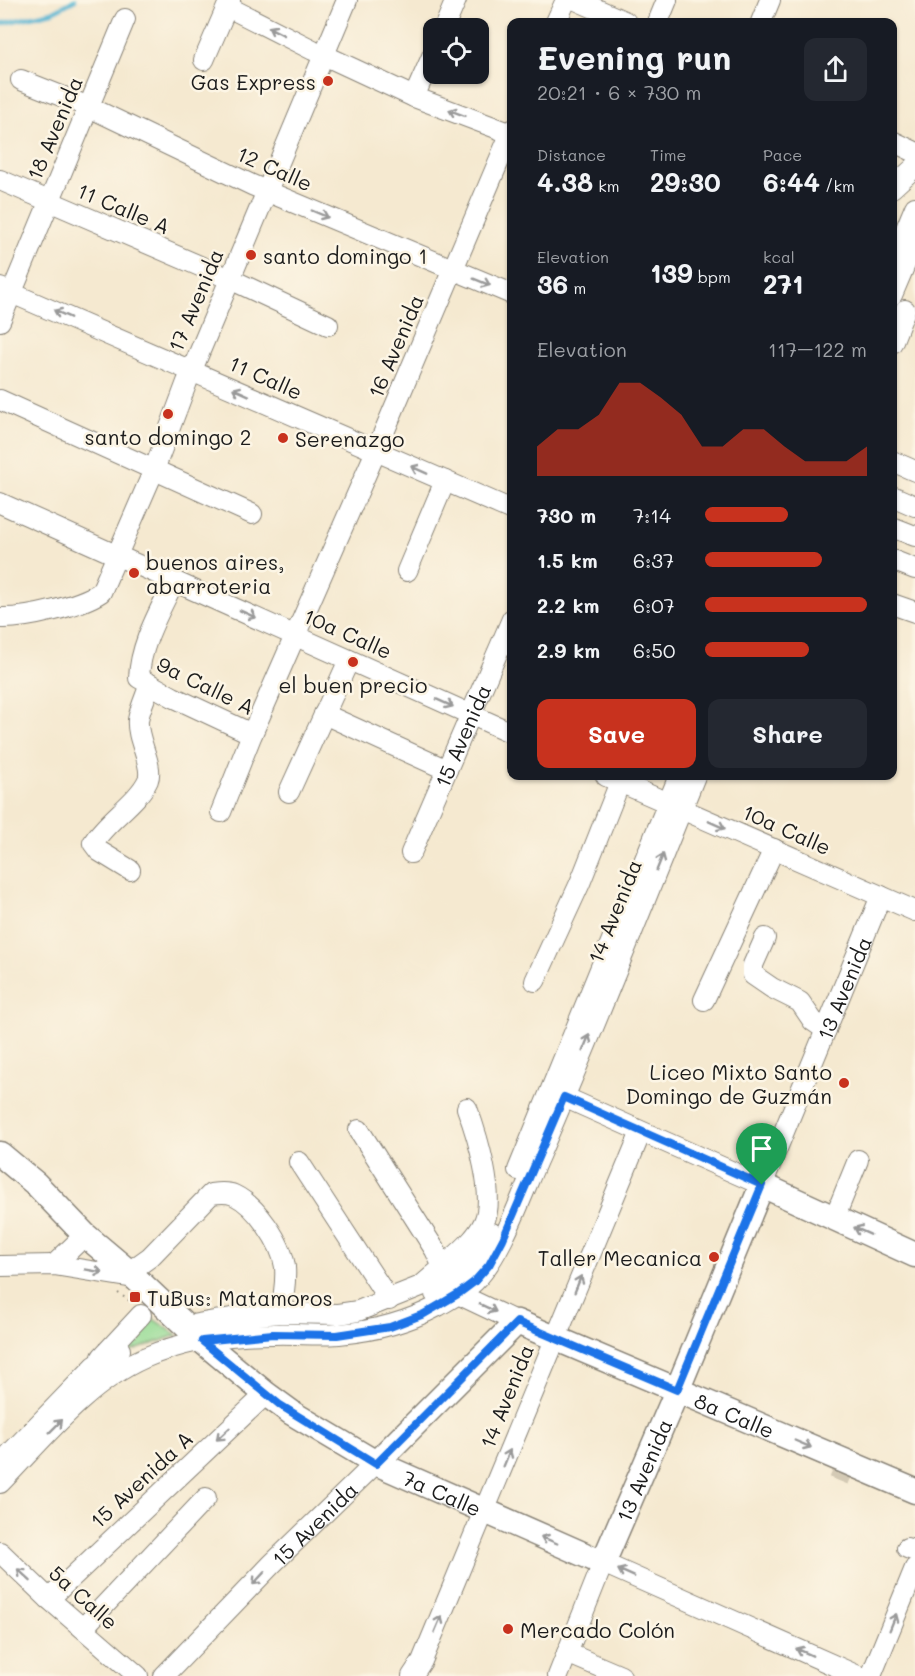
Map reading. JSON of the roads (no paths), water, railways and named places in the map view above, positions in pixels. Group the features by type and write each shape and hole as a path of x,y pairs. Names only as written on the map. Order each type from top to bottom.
{"main road":[{"name":"7a Calle","path":"0,1154 36,1184 85,1235 193,1332 266,1394 312,1426 376,1464 603,1563"},
{"path":"762,1185 915,1255"},
{"name":"13 Avenida","path":"603,1563 762,1185"},
{"name":"8a Calle","path":"517,1322 677,1390 845,1466 915,1491"},
{"name":"15 Avenida","path":"376,1464 517,1322"}],"street":[{"name":"17 Avenida","path":"0,618 21,617 88,601 101,592 154,470 191,370 346,0"},
{"path":"448,18 456,0"},
{"path":"558,18 566,0"},
{"path":"576,0 617,18"},
{"path":"660,18 667,0"},
{"path":"763,18 770,0"},
{"path":"204,60 229,3 324,56 414,97 507,131"},
{"name":"18 Avenida","path":"0,321 6,290 49,202 125,19"},
{"path":"414,97 423,77"},
{"name":"12 Calle","path":"21,80 89,107 266,191 507,292"},
{"name":"16 Avenida","path":"221,812 252,734 376,451 507,142"},
{"path":"897,143 915,152"},
{"path":"897,183 915,167"},
{"name":"11 Calle A","path":"0,180 230,279 328,325"},
{"path":"897,249 915,207"},
{"path":"897,283 915,240"},
{"name":"11 Calle","path":"6,290 507,508"},
{"path":"897,329 904,310"},
{"path":"0,400 252,514"},
{"path":"897,462 915,471"},
{"path":"407,571 445,481"},
{"path":"897,498 915,506"},
{"name":"10a Calle","path":"0,503 507,731"},
{"path":"897,529 915,536"},
{"path":"897,562 915,570"},
{"path":"130,870 99,851 93,843 136,796 148,779 148,767 140,740 138,720 144,681 139,664 174,581"},
{"path":"897,606 915,612"},
{"name":"15 Avenida","path":"411,853 507,631"},
{"path":"289,792 349,660"},
{"name":"9a Calle A","path":"144,681 252,734"},
{"path":"324,714 447,770"},
{"path":"535,981 580,883 613,780"},
{"name":"10a Calle","path":"615,780 915,911"},
{"name":"14 Avenida","path":"675,806 678,780"},
{"name":"14 Avenida","path":"193,1332 337,1335 390,1327 424,1314 474,1282 489,1265 503,1239 564,1097 675,806 692,780"},
{"path":"193,1332 274,1324 317,1326 355,1324 380,1318 408,1308 435,1294 449,1285 473,1261 487,1244 493,1231 675,806"},
{"path":"704,1000 774,849"},
{"name":"13 Avenida","path":"762,1185 881,896"},
{"path":"765,938 753,965 753,975 772,988 800,1002 813,1021 826,1030"},
{"path":"564,1097 762,1185"},
{"path":"0,1483 90,1391 107,1379 193,1332 237,1317 280,1313 338,1314 358,1311 421,1286 475,1237 485,1222 487,1207 484,1163 467,1108"},
{"path":"359,1130 435,1250 443,1267"},
{"name":"14 Avenida","path":"412,1676 422,1661 641,1132"},
{"path":"834,1219 858,1160"},
{"path":"299,1162 389,1300"},
{"path":"0,1266 54,1265 132,1275 211,1194 223,1193 234,1195 258,1214 273,1234 285,1267 280,1313"},
{"path":"54,1265 85,1235"},
{"name":"8a Calle","path":"458,1294 517,1322"},
{"path":"0,1464 141,1315"},
{"path":"95,1366 120,1350"},
{"name":"15 Avenida A","path":"49,1599 266,1394"},
{"name":"15 Avenida","path":"164,1676 272,1564 376,1464"},
{"path":"83,1628 206,1498"},
{"name":"5a Calle","path":"0,1552 49,1599 138,1676"},
{"name":"13 Avenida","path":"558,1676 603,1563"},
{"name":"7a Calle","path":"603,1563 858,1676"},
{"path":"871,1676 915,1568"},
{"path":"567,1653 621,1676"}],"waterway":[{"path":"0,24 52,12 75,0"}],"tunnel":[{"path":"839,1481 844,1469"}],"place":[{"name":"Gas Express","path":"328,81"},
{"name":"santo domingo 1","path":"251,255"},
{"name":"santo domingo 2","path":"168,414"},
{"name":"Serenazgo","path":"283,438"},
{"name":"buenos aires, abarroteria","path":"134,573"},
{"name":"el buen precio","path":"353,662"},
{"name":"Liceo Mixto Santo Domingo de Guzmán","path":"844,1083"},
{"name":"Taller Mecanica","path":"714,1257"},
{"name":"TuBus: Matamoros","path":"135,1297"},
{"name":"Mercado Colón","path":"508,1629"}]}
